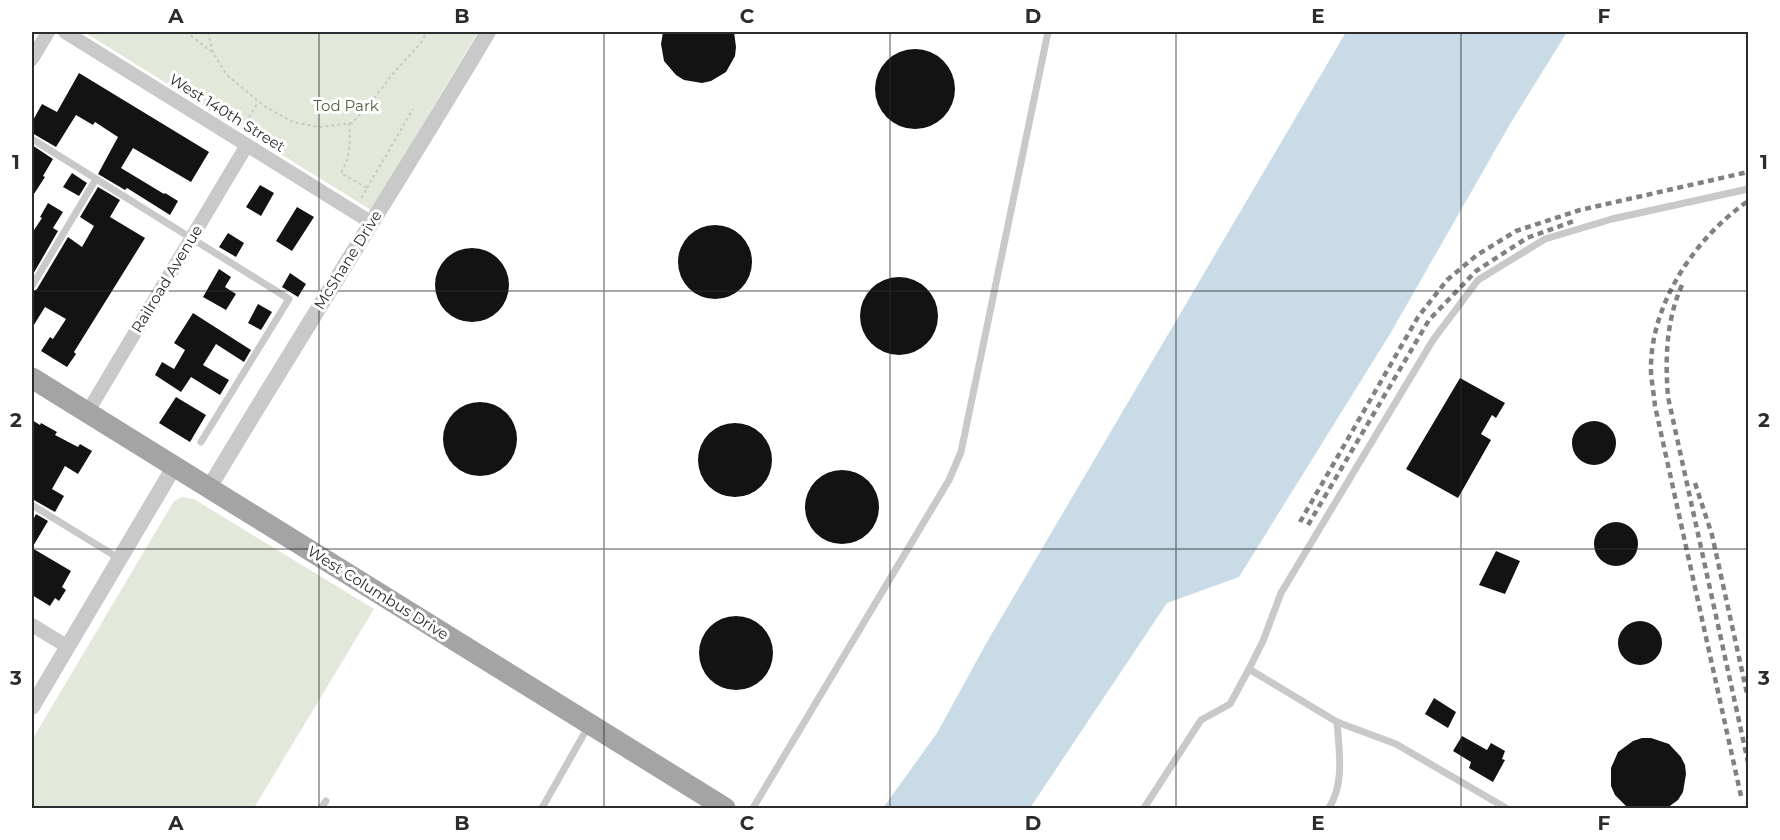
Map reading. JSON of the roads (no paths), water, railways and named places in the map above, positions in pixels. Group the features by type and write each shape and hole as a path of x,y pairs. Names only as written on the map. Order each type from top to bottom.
{"main road":[{"name":"West Columbus Drive","path":"32,378 725,808"}],"street":[{"path":"32,59 48,32"},
{"name":"West 140th Street","path":"64,32 372,223"},
{"name":"McShane Drive","path":"208,488 488,32"},
{"name":"Railroad Avenue","path":"87,413 192,238 242,142"},
{"path":"32,707 174,467"},
{"path":"32,625 68,647"}],"lane":[{"path":"753,808 949,480 962,452 1048,32"},
{"path":"32,139 289,299 201,442"},
{"path":"32,286 96,179"},
{"path":"1144,808 1201,720 1230,704 1263,641 1281,592 1433,339 1478,280 1545,238 1612,219 1749,189"},
{"path":"32,505 120,559"},
{"path":"1249,669 1337,722 1396,744 1506,808"},
{"path":"1329,808 1336,798 1340,772 1337,722"},
{"path":"542,808 590,724"},
{"path":"321,808 326,801"}],"water":[{"path":"1346,32 1567,32 1510,124 1390,334 1239,577 1167,603 1030,808 883,808 937,733 987,642"}],"railway":[{"path":"1300,522 1418,317 1447,280 1477,255 1516,231 1580,210 1748,172"},
{"path":"1741,796 1655,406 1651,373 1652,348 1658,323 1679,275 1710,234 1748,201"},
{"path":"1308,525 1429,320 1476,271 1527,238 1574,221"},
{"path":"1682,285 1673,312 1668,340 1668,397 1748,762"},
{"path":"1695,483 1712,535 1748,698"}],"park label":[{"name":"Tod Park","path":"346,106"}]}
